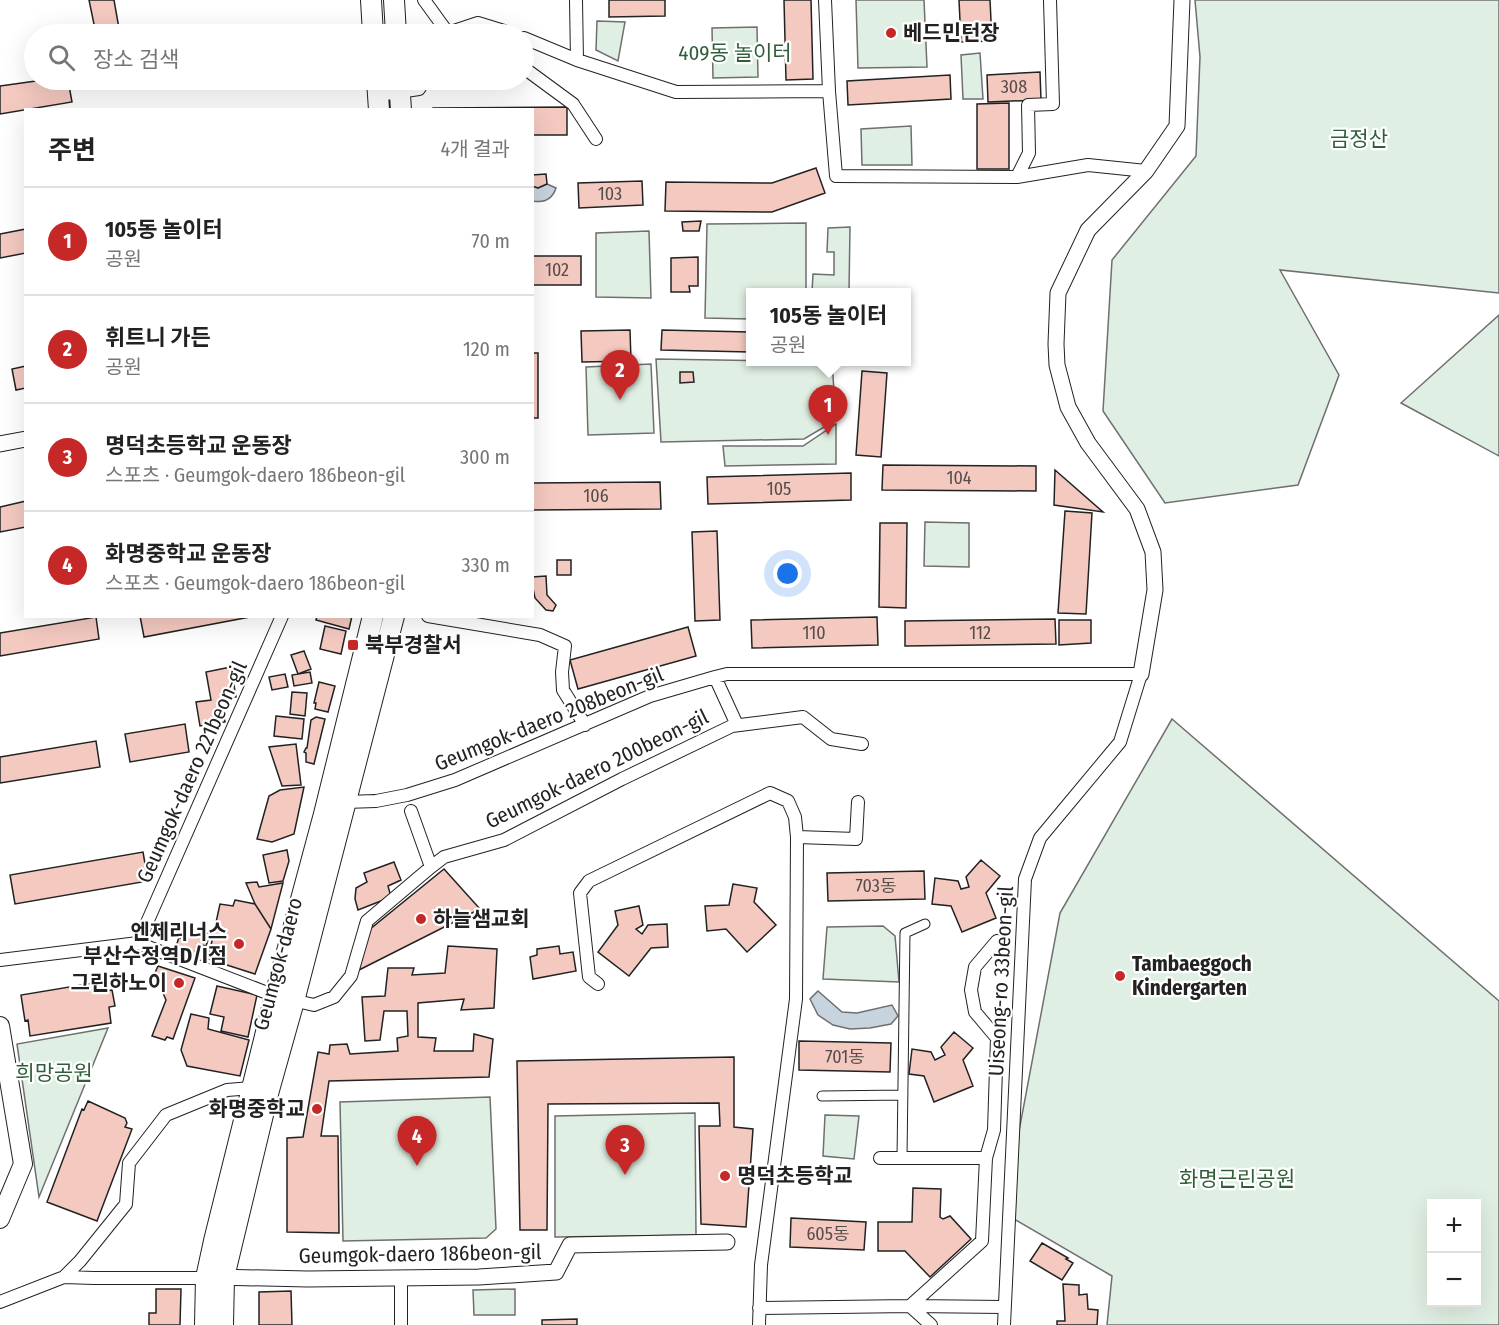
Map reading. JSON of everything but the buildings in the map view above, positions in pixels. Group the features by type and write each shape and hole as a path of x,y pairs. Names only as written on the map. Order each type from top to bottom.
{"main road":[{"path":"371,0 372,24"},
{"path":"394,0 395,24"},
{"name":"Geumgok-daero","path":"223,1325 215,1277 214,1241 373,618"},
{"name":"Geumgok-daero","path":"205,1325 215,1277 294,1001 393,618"},
{"path":"0,1026 23,1164 0,1219"}],"street":[{"path":"424,0 441,24"},
{"path":"576,0 577,60"},
{"path":"825,0 836,176 1017,177 1088,165 1146,171"},
{"path":"1017,177 1029,153 1028,105 1053,104 1050,0"},
{"path":"1142,674 1155,590 1153,552 1137,509 1088,443 1068,407 1057,365 1059,293 1088,230 1146,171 1177,126 1182,0"},
{"path":"534,42 577,60 676,92 829,91"},
{"path":"534,75 573,104 596,139"},
{"path":"378,95 400,94 415,90"},
{"path":"0,444 24,440"},
{"name":"Geumgok-daero 221beon-gil","path":"138,943 281,618"},
{"path":"440,618 540,635 565,646 561,672 563,690 585,725"},
{"name":"Geumgok-daero 208beon-gil","path":"345,802 376,801 407,795 455,780 650,696 727,674 1142,674"},
{"name":"Uiseong-ro 33beon-gil","path":"1004,1325 1025,879 1040,838 1120,742 1142,674"},
{"path":"715,677 737,724"},
{"name":"Geumgok-daero 200beon-gil","path":"138,943 275,996 314,1005 334,997 351,976 367,921 444,857 504,840 622,779 737,724 803,717 831,739 862,744"},
{"path":"598,984 590,977 580,893 589,881 770,793 788,801 795,817 797,837 796,999 761,1265 759,1325"},
{"path":"797,837 856,839 858,802"},
{"path":"411,811 431,867"},
{"path":"902,1158 905,933 925,924"},
{"path":"910,1305 982,1241 986,1158 994,1131 997,1038 975,1012 971,990 975,967 998,941"},
{"path":"0,960 138,943"},
{"path":"0,1302 64,1277 80,1262 126,1204 129,1163 166,1115 227,1090 252,1088"},
{"path":"822,1096 903,1095"},
{"path":"880,1158 986,1158"},
{"name":"Geumgok-daero 186beon-gil","path":"215,1277 479,1276 556,1272 570,1245 727,1242"},
{"path":"64,1277 215,1277"},
{"path":"401,1277 401,1325"},
{"path":"910,1305 932,1325"},
{"path":"759,1308 910,1305 1004,1307"}],"green space":[{"name":"베드민턴장","path":"856,0 924,0 927,67 858,68"},
{"name":"금정산","path":"1195,0 1499,0 1499,293 1280,270 1339,375 1298,485 1165,503 1103,411 1112,260 1196,156 1200,57"},
{"path":"597,21 625,22 618,61 596,50"},
{"name":"409동 놀이터","path":"757,27 758,77 713,78 712,28"},
{"path":"980,53 983,99 963,99 961,55"},
{"path":"911,126 912,165 862,165 861,129"},
{"path":"806,223 806,288 746,288 746,319 705,318 707,224"},
{"path":"850,227 849,288 812,288 813,274 834,275 834,252 827,252 828,228"},
{"path":"649,231 651,298 596,297 596,233"},
{"path":"1499,315 1499,456 1401,403"},
{"path":"656,359 746,361 746,366 832,366 836,420 804,439 661,442"},
{"path":"651,364 654,433 588,435 586,367"},
{"path":"836,424 836,464 725,466 723,446 803,446"},
{"path":"925,522 969,523 969,567 924,566"},
{"name":"화명근린공원","path":"1172,719 1499,1001 1499,1325 1107,1325 1112,1276 1014,1219 1019,1131 1060,913"},
{"path":"883,926 895,936 899,982 823,979 827,927"},
{"name":"희망공원","path":"108,1028 39,1197 17,1044"},
{"path":"490,1097 496,1229 486,1238 343,1241 340,1102"},
{"path":"695,1113 696,1235 555,1237 555,1116"},
{"path":"825,1115 859,1116 854,1159 823,1156"},
{"path":"515,1289 515,1315 474,1315 473,1290"}],"shaded area":[{"path":"547,184 556,188 550,198 541,202 534,201 534,187 538,188"},
{"path":"818,991 842,1012 857,1013 892,1005 898,1016 891,1024 870,1028 850,1029 833,1025 818,1015 810,999"}],"place":[{"name":"베드민턴장","path":"891,33"},
{"name":"휘트니 가든","path":"620,400"},
{"name":"105동 놀이터","path":"828,435"},
{"name":"북부경찰서","path":"353,645"},
{"name":"하늘샘교회","path":"421,919"},
{"name":"엔제리너스 부산수정역D/I점","path":"239,944"},
{"name":"Tambaeggoch Kindergarten","path":"1120,976"},
{"name":"그린하노이","path":"179,983"},
{"name":"화명중학교","path":"317,1109"},
{"name":"화명중학교 운동장","path":"417,1166"},
{"name":"명덕초등학교 운동장","path":"625,1175"},
{"name":"명덕초등학교","path":"725,1176"}]}
